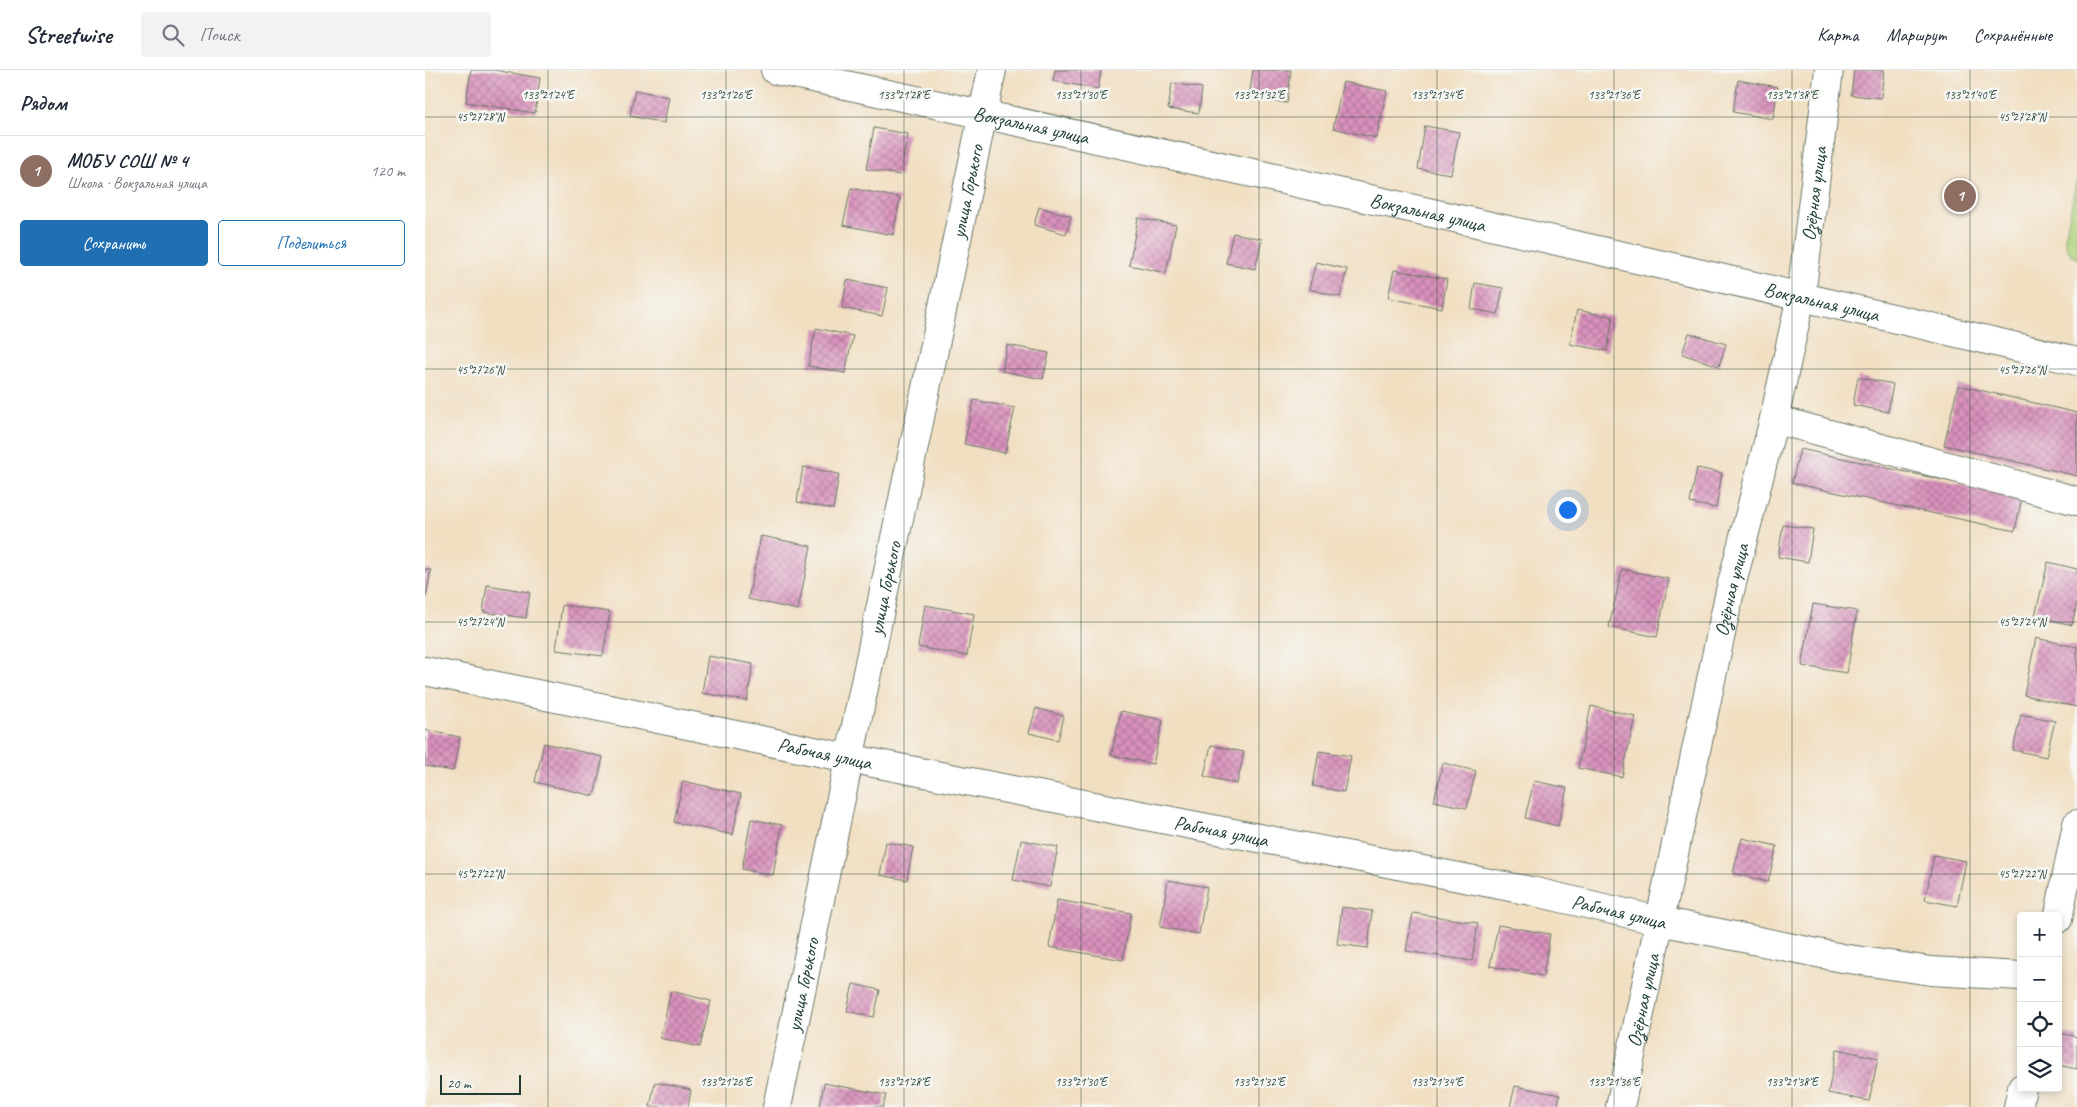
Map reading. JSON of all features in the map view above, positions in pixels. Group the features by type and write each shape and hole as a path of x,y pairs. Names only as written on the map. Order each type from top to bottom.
{"street":[{"name":"Вокзальная улица","path":"775,70 984,114 1801,296 2077,361"},
{"name":"улица Горького","path":"777,1107 992,70"},
{"name":"Озёрная улица","path":"1620,1107 1730,591 1774,419 1801,296 1829,70"},
{"path":"1774,419 2077,501"},
{"name":"Рабочая улица","path":"425,671 848,758 1522,889 1660,921 1842,958 1931,971 2017,976"},
{"path":"2059,912 2077,824"},
{"path":"2018,1107 2021,1092"}],"green space":[{"path":"2077,177 2077,259 2068,250 2065,238"}],"building":[{"path":"471,70 494,70 540,78 535,113 466,102"},
{"path":"1055,70 1101,70 1098,89 1053,81"},
{"path":"1253,70 1291,70 1287,103 1249,97"},
{"path":"1854,70 1884,70 1881,98 1851,95"},
{"path":"1738,80 1778,87 1773,119 1733,112"},
{"path":"1343,82 1387,91 1376,138 1333,128"},
{"path":"1172,83 1202,88 1199,113 1168,109"},
{"path":"635,90 669,97 664,123 630,116"},
{"path":"1425,126 1459,132 1451,174 1418,169"},
{"path":"874,128 908,134 900,175 866,169"},
{"path":"851,188 900,198 893,235 843,225"},
{"path":"1039,207 1071,216 1066,234 1034,225"},
{"path":"1138,218 1176,225 1166,273 1129,265"},
{"path":"1233,233 1262,239 1255,269 1226,263"},
{"path":"1316,262 1347,269 1340,297 1309,289"},
{"path":"1394,270 1447,279 1442,308 1388,298"},
{"path":"847,280 888,288 882,316 842,308"},
{"path":"1475,283 1503,288 1498,314 1471,309"},
{"path":"1577,310 1613,317 1607,351 1570,344"},
{"path":"816,328 853,336 845,373 808,366"},
{"path":"1689,333 1726,344 1719,366 1682,354"},
{"path":"1007,345 1049,353 1043,379 1002,371"},
{"path":"1858,377 1893,384 1888,412 1853,405"},
{"path":"1958,385 2077,413 2077,476 1944,445"},
{"path":"974,400 1015,408 1005,453 964,444"},
{"path":"1800,449 2022,497 2015,531 1792,483"},
{"path":"803,467 839,474 833,509 797,502"},
{"path":"1697,468 1722,473 1716,508 1690,503"},
{"path":"1783,525 1813,529 1808,562 1778,557"},
{"path":"761,536 811,546 798,610 748,599"},
{"path":"2048,562 2077,569 2077,603 2072,625 2035,616"},
{"path":"425,569 431,570 426,597 425,597"},
{"path":"1622,569 1669,579 1657,637 1609,627"},
{"path":"487,585 530,592 526,618 483,612"},
{"path":"1813,604 1857,611 1847,673 1802,666"},
{"path":"562,605 610,612 603,656 556,650"},
{"path":"925,605 974,614 967,656 918,647"},
{"path":"2036,638 2077,647 2077,707 2024,695"},
{"path":"708,656 753,664 747,701 702,693"},
{"path":"1591,706 1635,716 1622,777 1578,768"},
{"path":"1036,708 1064,716 1058,740 1029,733"},
{"path":"1121,711 1163,720 1153,764 1111,755"},
{"path":"2021,714 2055,721 2046,757 2013,750"},
{"path":"425,730 460,737 453,771 425,766"},
{"path":"544,743 603,757 594,796 535,782"},
{"path":"1211,745 1244,752 1237,784 1204,776"},
{"path":"1319,751 1351,756 1344,792 1313,786"},
{"path":"1443,763 1476,771 1467,808 1434,801"},
{"path":"683,781 741,794 733,835 674,822"},
{"path":"1534,781 1567,788 1558,826 1525,818"},
{"path":"751,819 782,825 773,875 742,869"},
{"path":"1742,838 1777,846 1768,882 1733,873"},
{"path":"1021,840 1058,847 1050,887 1013,880"},
{"path":"886,842 913,847 907,880 880,875"},
{"path":"1934,855 1966,861 1957,906 1925,900"},
{"path":"1168,880 1207,887 1199,934 1160,927"},
{"path":"1057,900 1131,913 1123,960 1049,947"},
{"path":"1342,907 1372,911 1368,948 1337,944"},
{"path":"1413,913 1478,923 1472,961 1406,951"},
{"path":"1498,925 1550,934 1543,976 1490,966"},
{"path":"853,984 880,990 874,1017 847,1011"},
{"path":"671,991 711,1001 700,1047 660,1038"},
{"path":"2062,1033 2077,1037 2077,1069 2062,1066"},
{"path":"1837,1049 1878,1058 1869,1101 1828,1093"},
{"path":"655,1082 691,1090 688,1107 650,1107"},
{"path":"824,1083 886,1095 883,1107 820,1107"},
{"path":"1515,1086 1560,1095 1557,1107 1510,1107"}],"place":[{"name":"МОБУ СОШ № 4","path":"1960,196"}]}
